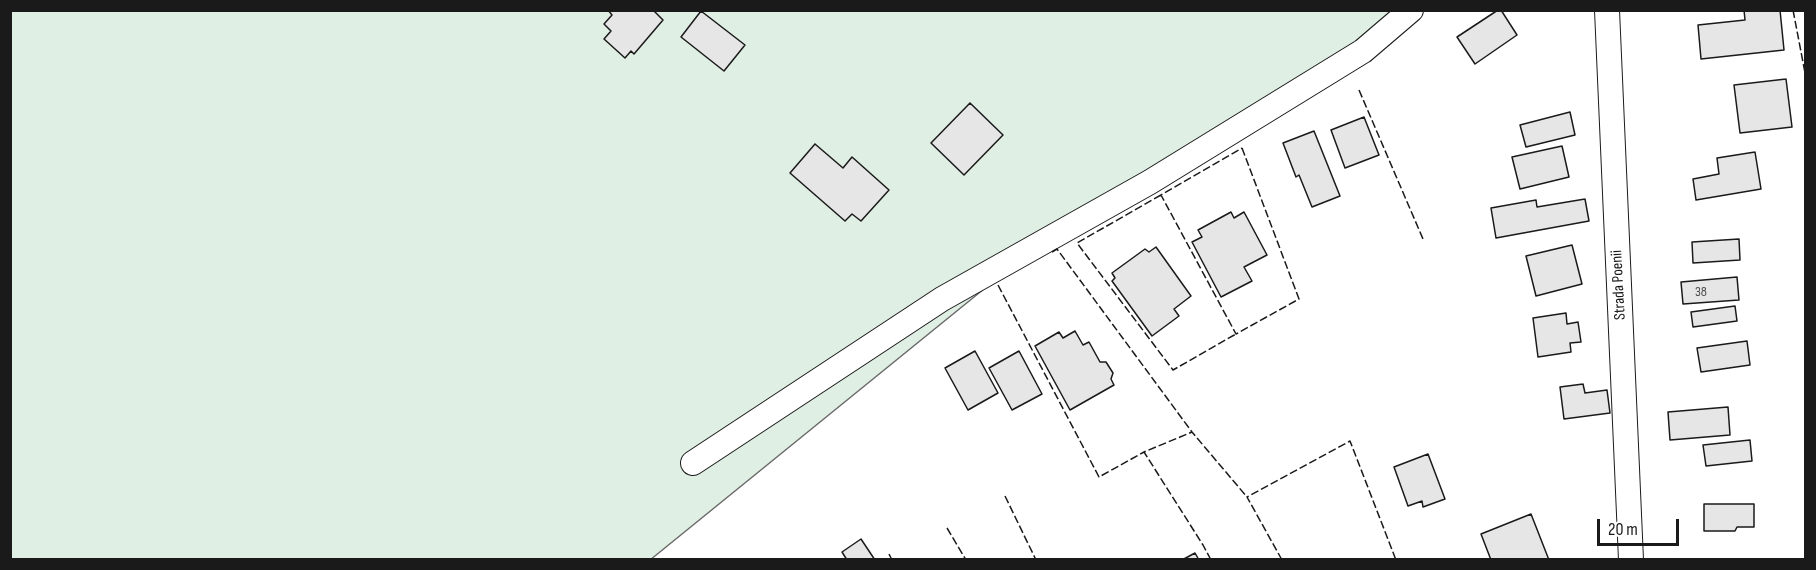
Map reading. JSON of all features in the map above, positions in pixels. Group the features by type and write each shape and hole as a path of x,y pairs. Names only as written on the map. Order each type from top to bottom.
{"street":[{"path":"693,463 942,299 1150,182 1363,51 1412,10"},
{"name":"Strada Poenii","path":"1607,10 1631,560"}],"green space":[{"path":"10,11 1422,11 1064,224 650,560 11,559"}],"building":[{"path":"608,10 653,10 663,20 634,54 631,51 625,58 604,39 611,31 604,24 612,15"},
{"path":"1501,10 1517,35 1475,64 1457,37"},
{"path":"1744,10 1780,10 1784,50 1701,59 1698,25 1745,20"},
{"path":"701,11 745,45 724,71 681,37"},
{"path":"1786,79 1792,127 1740,133 1734,85"},
{"path":"970,103 1003,135 964,175 931,143"},
{"path":"1570,112 1575,135 1526,147 1520,125"},
{"path":"1364,117 1379,155 1345,168 1331,130"},
{"path":"1314,131 1340,196 1312,207 1299,175 1296,177 1283,143"},
{"path":"815,144 843,168 852,157 889,190 861,221 852,214 845,221 790,173"},
{"path":"1562,146 1569,177 1520,189 1512,157"},
{"path":"1755,152 1761,189 1696,200 1693,179 1719,174 1717,158"},
{"path":"1585,199 1589,221 1496,238 1491,208 1536,200 1537,207"},
{"path":"1231,212 1234,218 1244,212 1267,255 1244,267 1252,281 1221,297 1192,242 1202,237 1198,230"},
{"path":"1739,239 1740,260 1693,263 1692,242"},
{"path":"1572,245 1582,284 1536,296 1526,256"},
{"path":"1156,247 1191,296 1174,309 1179,316 1152,336 1112,281 1115,278 1112,273 1145,249 1149,252"},
{"path":"1737,277 1739,300 1683,304 1681,282"},
{"path":"1735,306 1737,321 1693,327 1691,312"},
{"path":"1566,313 1567,324 1578,322 1581,342 1570,343 1571,352 1538,357 1533,318"},
{"path":"1075,331 1083,345 1089,342 1100,362 1106,362 1113,373 1111,379 1114,385 1070,410 1035,346 1059,332 1063,338"},
{"path":"1747,341 1750,365 1701,372 1697,348"},
{"path":"975,351 998,393 968,410 945,368"},
{"path":"1019,351 1042,394 1012,410 989,368"},
{"path":"1583,384 1585,393 1607,390 1610,413 1564,419 1560,387"},
{"path":"1728,407 1730,435 1670,440 1668,412"},
{"path":"1750,440 1752,461 1706,466 1703,445"},
{"path":"1428,454 1445,499 1423,507 1422,501 1408,506 1394,467"},
{"path":"1704,504 1754,504 1754,527 1737,527 1735,531 1704,531"},
{"path":"1531,514 1549,560 1491,560 1481,534"},
{"path":"861,539 875,560 847,560 842,552"},
{"path":"1195,553 1199,560 1182,560"}],"fence":[{"path":"1793,10 1806,78"},
{"path":"1359,90 1423,239"},
{"path":"1242,148 1299,299 1236,334 1161,195 1242,148"},
{"path":"1161,195 1077,243 1173,370 1236,334"},
{"path":"1052,252 1057,249 1192,432"},
{"path":"998,285 1099,477 1144,452"},
{"path":"1211,560 1144,452 1192,432 1247,497"},
{"path":"1282,560 1247,497 1350,441 1396,560"},
{"path":"1005,496 1036,560"},
{"path":"947,528 966,560"},
{"path":"889,554 892,560"}]}
